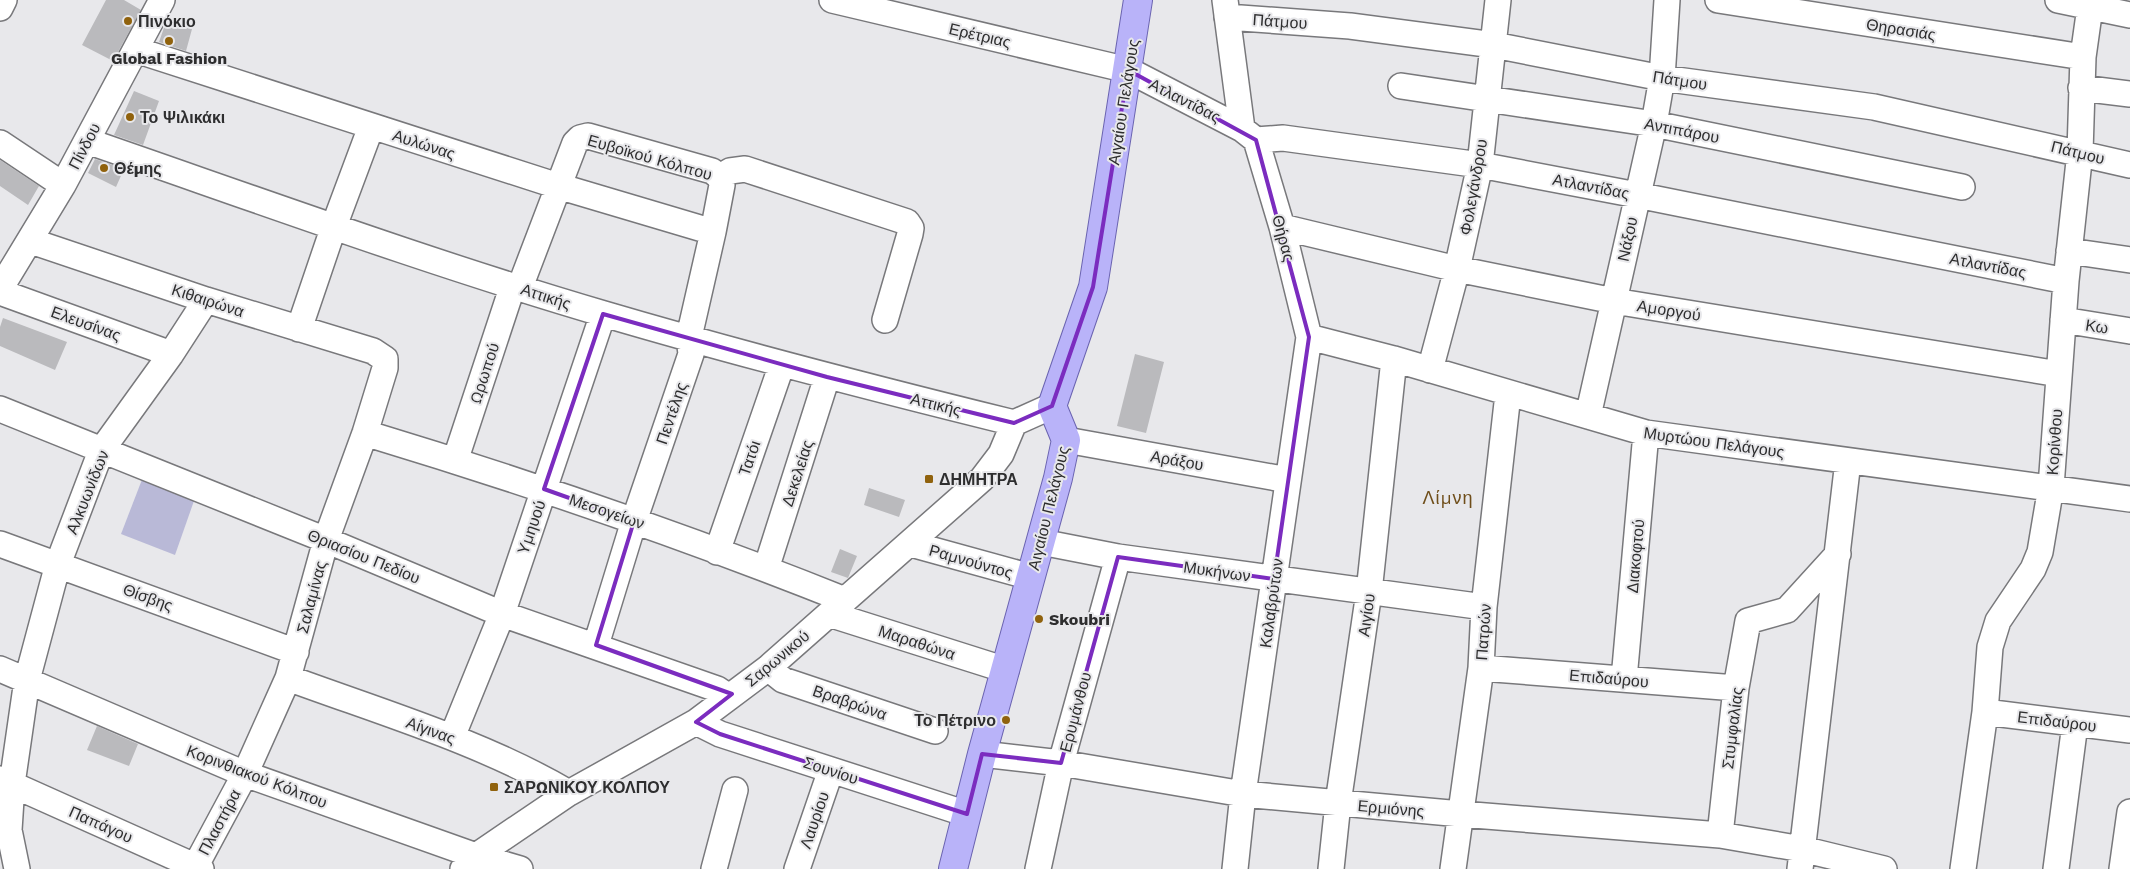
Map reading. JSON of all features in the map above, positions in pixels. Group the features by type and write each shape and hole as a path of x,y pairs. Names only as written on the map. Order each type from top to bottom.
{"main road":[{"name":"Αιγαίου Πελάγους","path":"953,869 982,754 1041,542 1066,440 1052,406 1093,287 1138,0"}],"street":[{"path":"0,8 4,0"},
{"name":"Πίνδου","path":"0,290 63,185 162,0"},
{"name":"Ερέτριας","path":"832,0 1128,70"},
{"name":"Φολεγάνδρου","path":"1430,370 1457,269 1480,166 1498,0"},
{"name":"Νάξου","path":"1588,416 1654,124 1662,78 1667,0"},
{"name":"Θηρασιάς","path":"1718,0 2084,57"},
{"path":"2058,0 2090,4 2130,15"},
{"name":"Κορίνθου","path":"1963,869 1985,712 1990,647 1998,621 2034,569 2040,552 2051,487 2066,281 2080,152 2081,88 2090,4"},
{"name":"Πάτμου","path":"1226,8 1494,45 1662,78 1874,107 2080,152 2130,165"},
{"name":"Θήρας","path":"1226,8 1249,135 1282,227 1308,337"},
{"name":"Αυλώνας","path":"136,50 558,186 713,232"},
{"name":"Ατλαντίδας","path":"1128,70 1249,135 1283,138 1480,166 1637,195 2066,281"},
{"name":"Αντιπάρου","path":"1401,86 1654,124 1962,187"},
{"path":"2081,88 2130,94"},
{"path":"299,329 334,226 371,127"},
{"name":"Ευβοϊκού Κόλπου","path":"580,138 588,136 703,168 716,172 720,177"},
{"name":"Ωρωπού","path":"456,461 516,286 575,143 580,138"},
{"name":"Αττικής","path":"86,141 334,226 603,314 827,377 1014,423"},
{"path":"0,143 63,185"},
{"path":"720,177 730,171 745,169 907,222 911,228 910,234 885,320"},
{"name":"Πεντέλης","path":"596,645 634,521 691,354 689,337 713,232 722,185 720,177"},
{"name":"Αμοργού","path":"1282,227 1457,269 1614,301 2059,374"},
{"name":"Κιθαιρώνα","path":"30,241 206,300 373,352 385,359"},
{"path":"2069,252 2130,260"},
{"name":"Ελευσίνας","path":"0,290 171,354"},
{"name":"Αλκυωνίδων","path":"17,869 9,830 6,782 27,680 58,564 101,451 171,354 206,300"},
{"name":"Υμηυού","path":"452,738 502,614 603,314"},
{"name":"Κω","path":"2063,320 2130,331"},
{"name":"Μυρτώου Πελάγους","path":"1308,337 1394,359 1646,433 2130,499"},
{"name":"Καλαβρύτων","path":"1234,869 1308,337"},
{"name":"Σαλαμίνας","path":"245,774 288,678 326,540 365,433 385,368 385,359"},
{"name":"Αιγίου","path":"1331,869 1338,803 1369,592 1394,359"},
{"name":"Τατόι","path":"718,552 782,364"},
{"name":"Δεκελείας","path":"766,569 827,377"},
{"name":"Πατρών","path":"1453,869 1481,668 1484,607 1508,394"},
{"path":"1014,423 1052,406"},
{"name":"Θριασίου Πεδίου","path":"0,409 326,540 502,614 596,645 716,689 729,697"},
{"name":"Σαρωνικού","path":"470,863 569,794 696,722 768,668 911,544 982,479 1001,454 1014,423"},
{"name":"Μεσογείων","path":"365,433 544,489 766,569 837,607"},
{"name":"Διακοφτού","path":"1624,680 1646,433"},
{"name":"Αράξου","path":"1066,440 1288,480"},
{"path":"1801,859 1848,461"},
{"name":"Μυκήνων","path":"1041,542 1118,557 1484,607"},
{"name":"Θίσβης","path":"0,544 296,652"},
{"name":"Ραμνούντος","path":"911,544 1031,577"},
{"name":"Στυμφαλίας","path":"1720,834 1736,688 1748,621 1787,610 1838,554"},
{"name":"Ερυμάνθου","path":"1038,869 1061,763 1118,557"},
{"name":"Μαραθώνα","path":"837,607 1006,670"},
{"name":"Βραβρώνα","path":"768,668 783,680 934,731"},
{"name":"Επιδαύρου","path":"1481,668 1736,688"},
{"name":"Κορινθιακού Κόλπου","path":"0,669 245,774 470,863 520,869"},
{"name":"Αίγινας","path":"288,678 452,738 527,769 569,794"},
{"name":"Επιδαύρου","path":"1985,712 2130,730"},
{"name":"Σουνίου","path":"696,722 720,734 967,814"},
{"path":"2056,869 2075,724"},
{"name":"Ερμιόνης","path":"982,754 1061,763 1243,794 1461,814 1720,834 1801,859 1884,869"},
{"name":"Λαυρίου","path":"797,869 831,770"},
{"name":"Πλαστήρα","path":"197,868 245,774"},
{"name":"Παπάγου","path":"6,782 197,868"},
{"path":"714,869 735,790"},
{"path":"2122,869 2130,812"}],"highlighted area":[{"path":"1128,70 1256,140 1309,337 1274,579 1118,557 1061,763 982,754 967,814 720,734 696,722 732,694 596,645 634,521 544,489 603,314 827,377 1014,423 1052,406 1093,287"}],"shaded area":[{"path":"143,477 195,498 175,555 121,534"}],"building":[{"path":"106,0 124,0 141,10 113,61 82,45"},
{"path":"166,22 192,29 186,51 159,42"},
{"path":"134,91 159,101 143,145 114,135"},
{"path":"95,159 124,169 116,187 88,173"},
{"path":"0,160 39,186 28,205 0,186"},
{"path":"3,318 67,342 55,370 0,346 0,327"},
{"path":"1135,354 1164,362 1146,433 1117,426"},
{"path":"869,488 905,500 899,517 864,505"},
{"path":"840,549 857,556 848,578 831,572"},
{"path":"97,726 138,744 129,766 87,750"}],"place":[{"name":"Πινόκιο","path":"128,21"},
{"name":"Global Fashion","path":"169,41"},
{"name":"Το Ψιλικάκι","path":"130,117"},
{"name":"Θέμης","path":"104,168"},
{"name":"ΔΗΜΗΤΡΑ","path":"929,479"},
{"name":"Skoubri","path":"1039,619"},
{"name":"Το Πέτρινο","path":"1006,720"},
{"name":"ΣΑΡΩΝΙΚΟΥ ΚΟΛΠΟΥ","path":"494,787"}],"district":[{"name":"Λίμνη","path":"1448,498"}]}
